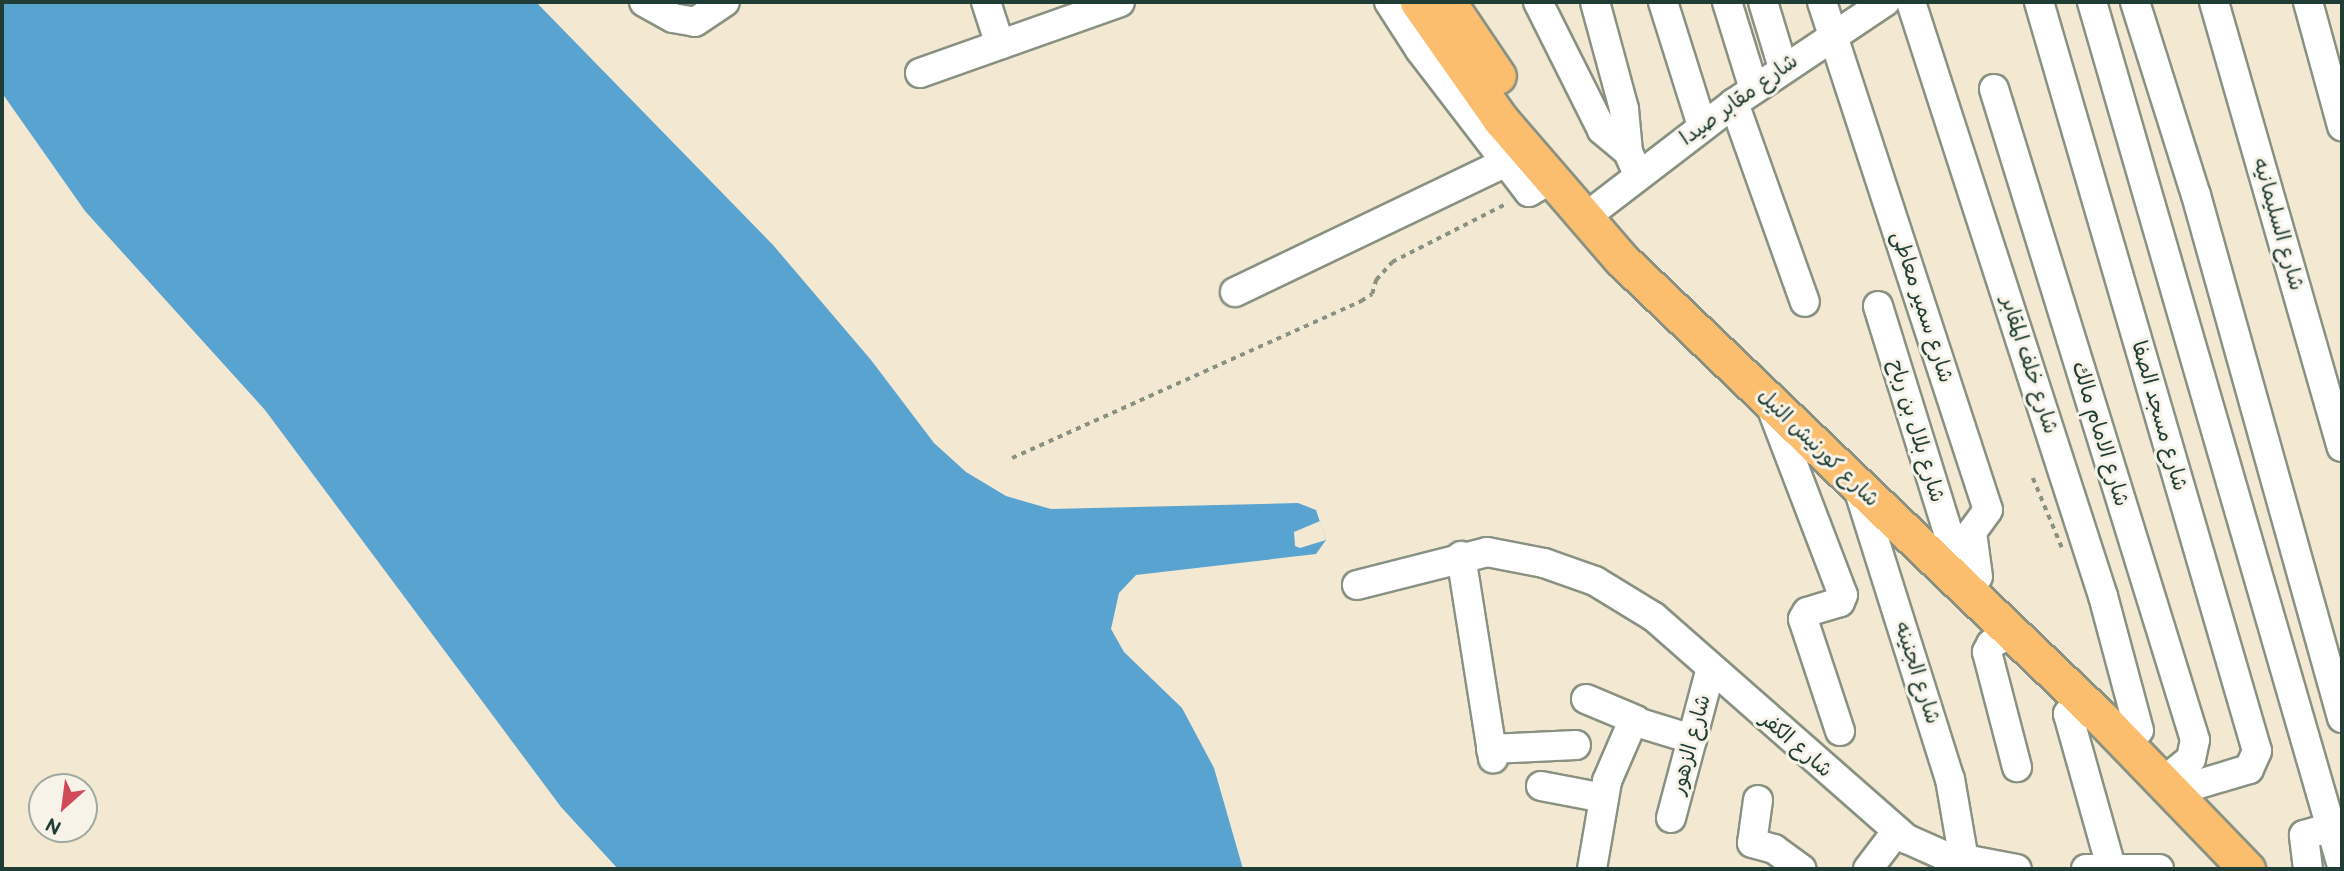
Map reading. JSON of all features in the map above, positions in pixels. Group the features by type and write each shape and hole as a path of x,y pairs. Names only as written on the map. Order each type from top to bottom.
{"main road":[{"name":"شارع كورنيش النيل","path":"1418,2 1448,18 1563,165 1600,206 2138,730 2182,780 2272,869"},
{"name":"شارع كورنيش النيل","path":"1448,18 1539,186 2013,632 2247,869"}],"street":[{"path":"643,2 673,18 695,22 725,2"},
{"path":"985,2 1000,45"},
{"path":"920,74 1120,2"},
{"path":"1389,2 1506,162 1539,186"},
{"path":"1538,2 1602,130 1633,163"},
{"path":"1595,2 1624,108 1633,163"},
{"path":"1663,2 1702,127"},
{"path":"1727,2 1744,96 1805,302"},
{"path":"1763,2 1783,68"},
{"path":"1822,2 1832,34"},
{"name":"شارع خلف المقابر","path":"1911,2 2103,596 2138,730"},
{"name":"شارع مسجد الصفا","path":"2039,2 2257,751 2249,769 2182,780"},
{"path":"2092,2 2337,825 2342,866"},
{"path":"2135,2 2196,195 2342,718"},
{"name":"شارع السليمانيه","path":"2214,2 2342,447"},
{"path":"2308,2 2342,126"},
{"name":"شارع مقابر صيدا","path":"1600,206 1633,163 1702,127 1783,68 1880,3"},
{"name":"شارع سمير معاطى","path":"1832,34 1988,510 1972,532 1967,566"},
{"name":"شارع الامام مالك","path":"1994,89 2195,740 2182,780"},
{"path":"1235,292 1506,162"},
{"name":"شارع بلال بن رباح","path":"1878,306 1967,566"},
{"path":"1769,401 1843,595 1840,602 1807,612 1803,619 1840,732"},
{"name":"شارع الجنينه","path":"1858,488 1951,779 1955,862"},
{"name":"شارع الكفر","path":"1357,585 1461,556 1496,553 1544,563 1595,581 1654,617 1704,664 1897,831 1955,862 2017,869"},
{"path":"1461,556 1492,753 1576,746"},
{"path":"2013,632 1991,644 1987,652 2017,767"},
{"name":"شارع الزهور","path":"1671,818 1692,739 1704,664"},
{"path":"2080,698 2068,714 2098,868 2158,869"},
{"path":"1586,699 1692,739"},
{"path":"1592,869 1604,798 1636,720"},
{"path":"1541,786 1604,798"},
{"path":"1758,800 1752,843 1774,849 1801,869"},
{"path":"2308,869 2304,835 2337,825"},
{"path":"1868,869 1897,831"}],"path":[{"path":"1012,458 1362,301 1372,294 1376,280 1392,262 1539,186"}],"water":[{"path":"2,2 536,2 773,245 871,360 934,443 966,472 1006,496 1051,509 1298,503 1316,510 1326,540 1316,554 1136,575 1119,593 1111,629 1124,652 1182,708 1214,768 1243,869 618,869 561,807 265,410 85,211 2,93"}],"pier":[{"path":"1320,521 1326,540 1300,548 1295,546 1294,532"}]}
